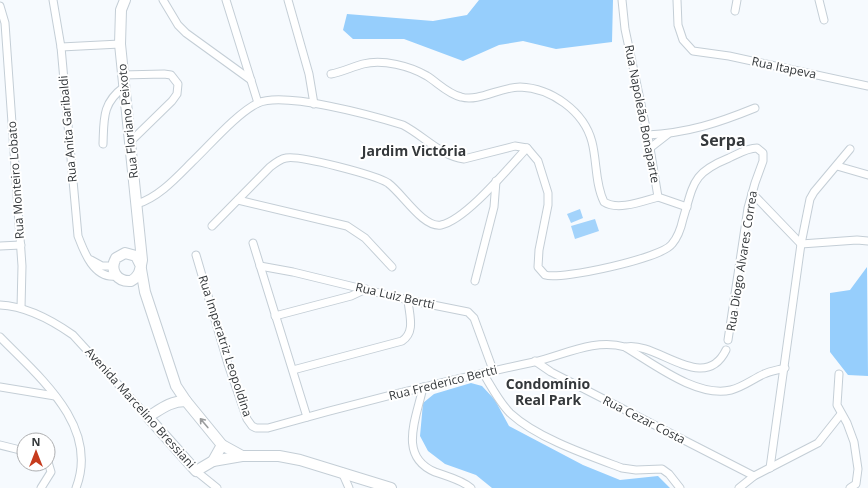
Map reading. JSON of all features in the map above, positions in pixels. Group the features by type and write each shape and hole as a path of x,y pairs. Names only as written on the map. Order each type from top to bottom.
{"street":[{"name":"Rua Anita Garibaldi","path":"53,0 61,48 78,236 88,257 99,272 108,276 114,271"},
{"name":"Rua Floriano Peixoto","path":"125,0 121,10 120,44 122,75 137,204 141,268 145,292 176,386 186,402 222,445"},
{"path":"163,0 178,25 186,33 251,80"},
{"path":"226,0 258,103"},
{"path":"288,0 309,74 314,104"},
{"name":"Rua Napoleão Bonaparte","path":"622,0 625,29 650,148 658,197 686,207"},
{"name":"Rua Itapeva","path":"677,0 678,25 683,40 690,49 868,86"},
{"path":"735,11 737,0"},
{"path":"819,0 824,20"},
{"name":"Rua Monteiro Lobato","path":"0,6 4,13 5,23 4,58 21,245 23,287 21,308"},
{"path":"61,48 120,44"},
{"path":"331,74 363,64 381,63 403,66 419,71 452,94 466,98 515,87 539,90 556,98 569,107 588,131 594,154 600,193 604,202 613,205 621,205 658,197"},
{"path":"122,75 171,75 178,84 177,94 172,101 130,142"},
{"path":"103,144 108,103 112,97 124,87"},
{"path":"137,204 149,199 162,190 236,120 258,103 285,99 314,104 403,125 418,133 439,149 456,158 464,159 515,146 527,148 538,161 548,193 548,205 537,261 540,271 545,275 559,277 582,273 664,252 673,244 679,232 686,207"},
{"path":"647,135 668,134 708,126 756,108"},
{"path":"650,148 668,134"},
{"path":"212,226 279,160 285,158 303,158 378,178 400,192 424,220 437,225 451,221 463,212 496,181 527,148"},
{"name":"Rua Diogo Alvares Correa","path":"686,207 693,186 703,171 713,164 748,150 757,148 761,150 764,157 752,193 728,340"},
{"path":"770,468 801,244 810,199 814,192 850,149"},
{"path":"837,166 868,175"},
{"path":"475,281 494,207 496,181"},
{"path":"752,193 801,244"},
{"path":"238,200 347,226 365,238 392,267"},
{"path":"801,244 857,240 868,241"},
{"path":"131,254 140,243"},
{"path":"253,243 307,417"},
{"path":"0,246 21,245"},
{"path":"130,280 137,276 141,268 138,258 131,254 125,253 118,256 114,271 122,280 130,280 139,285 145,292"},
{"name":"Rua Imperatriz Leopoldina","path":"196,255 228,364 250,423 256,428 263,429 285,423"},
{"name":"Rua Luiz Bertti","path":"260,266 293,272 408,300 464,311 470,314 478,330 493,370"},
{"path":"275,316 351,296 366,289"},
{"path":"293,370 402,340 407,337 410,329 408,300"},
{"name":"Avenida Marcelino Bressiani","path":"0,305 21,308 60,326 73,335 196,471 213,461 222,445"},
{"path":"0,337 55,396 73,422 80,442 81,468 76,488"},
{"name":"Rua Frederico Bertti","path":"285,423 423,387 601,344 615,344 625,347 685,382 708,390 731,390 765,373 785,368"},
{"name":"Rua Frederico Bertti","path":"625,347 638,347 680,364 699,368 713,365 719,361 726,350"},
{"name":"Rua Cezar Costa","path":"535,361 551,372 754,476"},
{"path":"483,373 509,412 522,423 541,434 622,468 636,470 662,469 669,474 680,488"},
{"path":"839,374 837,401 841,414 847,423 854,442 858,469 856,487"},
{"path":"166,405 176,386"},
{"path":"0,387 55,396"},
{"path":"423,387 412,441 416,457 430,470 471,488"},
{"path":"148,417 166,405 174,402 186,402"},
{"path":"739,488 754,476 818,443 841,414"},
{"path":"222,445 242,456"},
{"path":"1,446 16,449"},
{"path":"213,461 242,456 278,456 317,464 391,488"},
{"path":"196,471 217,488"},
{"path":"41,488 49,478 51,472"},
{"path":"342,472 349,488"}],"shaded area":[{"path":"479,0 613,0 612,42 556,49 523,41 499,45 463,61 404,39 353,39 343,30 347,14 433,21 467,15"},
{"path":"580,209 583,218 571,223 567,214"},
{"path":"595,219 599,231 575,239 571,226"},
{"path":"867,267 868,376 848,375 830,352 830,293 850,290"},
{"path":"471,383 482,386 495,400 509,426 583,465 620,480 658,476 670,488 492,488 476,475 445,464 428,451 420,436 423,403 434,394"}],"district":[{"name":"Serpa","path":"723,140"},
{"name":"Jardim Victória","path":"414,151"},
{"name":"Condomínio Real Park","path":"548,392"}]}
